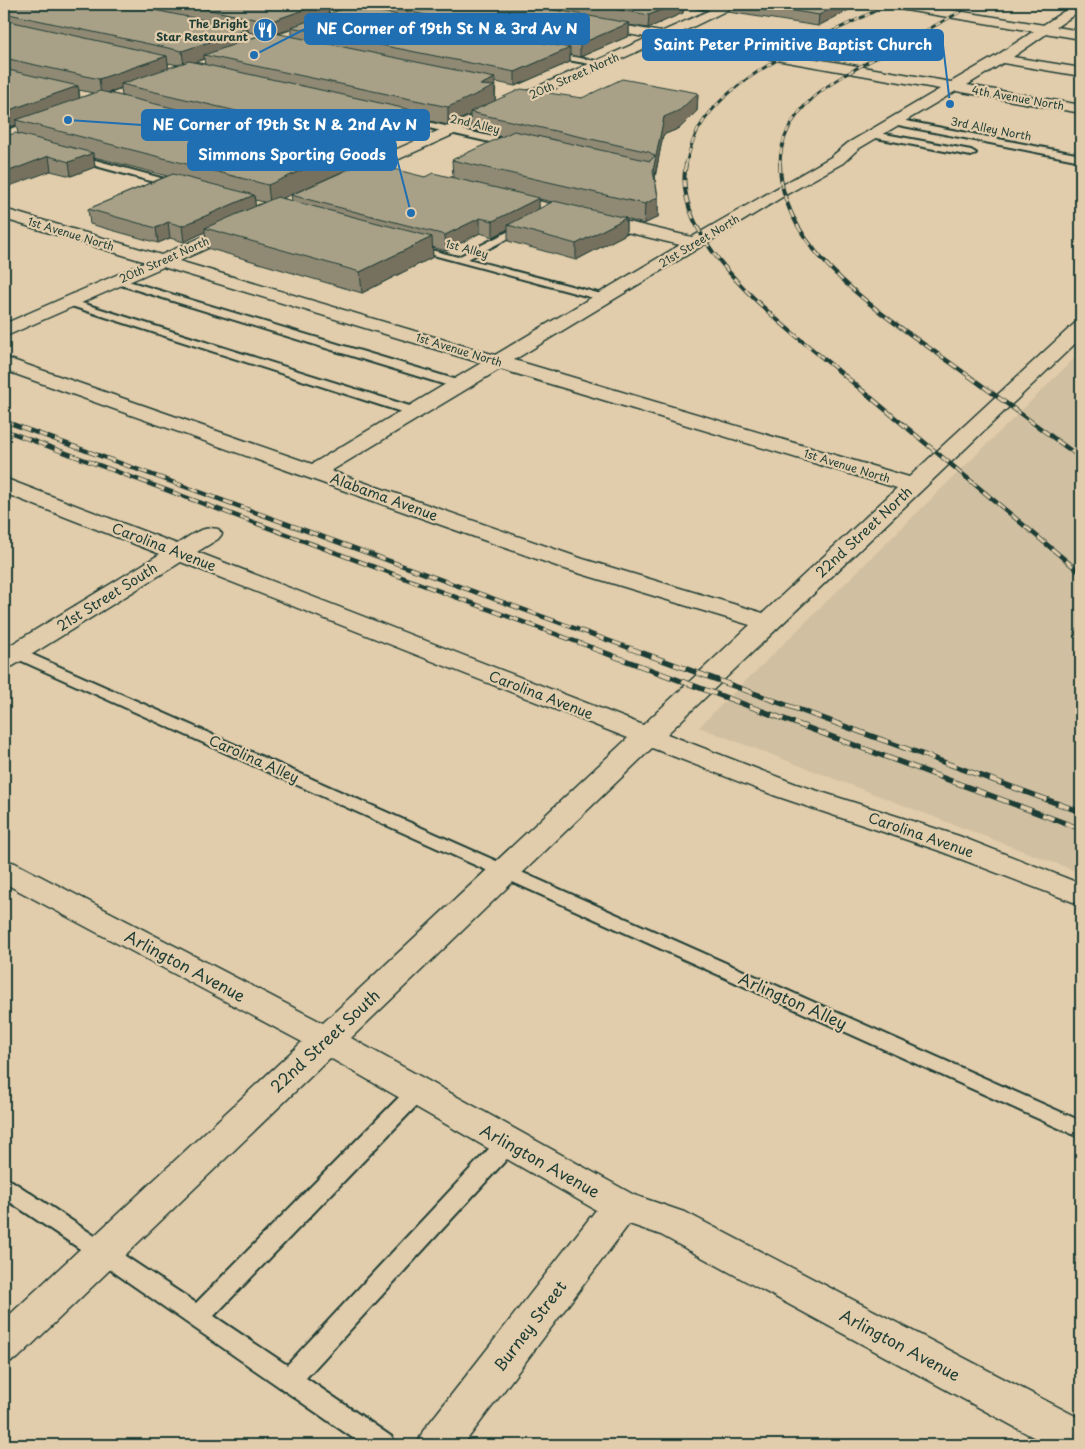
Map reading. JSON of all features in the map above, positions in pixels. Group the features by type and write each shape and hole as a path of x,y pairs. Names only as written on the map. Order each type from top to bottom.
{"street":[{"path":"242,51 377,4"},
{"path":"893,4 1081,35"},
{"name":"21st Street North","path":"314,472 837,160 853,146 1001,59 1081,5"},
{"name":"20th Street North","path":"327,187 370,166 727,7"},
{"name":"4th Avenue North","path":"576,21 1081,109"},
{"path":"250,38 298,48"},
{"path":"1001,59 1081,72"},
{"path":"4,137 170,77"},
{"path":"510,92 530,96"},
{"path":"74,96 128,109"},
{"path":"341,159 398,173"},
{"path":"491,195 695,244"},
{"name":"1st Avenue North","path":"4,214 914,486"},
{"name":"20th Street North","path":"4,332 257,219"},
{"name":"22nd Street North","path":"647,737 1081,328"},
{"name":"Alabama Avenue","path":"4,363 574,564 768,622"},
{"name":"Carolina Avenue","path":"4,485 786,790 948,843 1081,895"},
{"name":"21st Street South","path":"8,653 210,534"},
{"name":"22nd Street South","path":"4,1346 647,737"},
{"name":"Arlington Avenue","path":"4,870 327,1040 621,1206 674,1224 1081,1441"},
{"name":"Burney Street","path":"438,1445 621,1206"}],"lane":[{"path":"683,4 727,7"},
{"path":"326,12 363,20"},
{"path":"544,53 601,64"},
{"name":"2nd Alley","path":"396,117 527,147"},
{"name":"3rd Alley North","path":"896,122 1081,158"},
{"path":"874,135 971,152"},
{"path":"4,137 22,143"},
{"path":"60,153 190,189"},
{"path":"459,260 556,210"},
{"name":"1st Alley","path":"404,246 605,298"},
{"path":"118,281 460,385"},
{"path":"69,302 415,412"},
{"name":"Carolina Alley","path":"8,653 505,872"},
{"name":"Arlington Alley","path":"505,872 1081,1130"},
{"path":"198,1317 417,1092"},
{"path":"289,1380 508,1143"},
{"path":"4,1187 103,1252 383,1445"}],"shaded area":[{"path":"1081,352 1081,873 699,727"}],"building":[{"path":"4,4 124,4 248,29 182,51 4,13"},
{"path":"180,4 321,4 269,22"},
{"path":"368,4 521,4 629,23 580,44"},
{"path":"585,4 675,4 649,15"},
{"path":"751,4 840,4 819,15"},
{"path":"351,6 570,48 515,72 291,27"},
{"path":"4,20 167,56 99,79 4,58"},
{"path":"270,32 495,78 480,85 495,86 448,107 204,55"},
{"path":"189,61 421,112 356,139 121,84"},
{"path":"4,69 78,86 4,112"},
{"path":"622,79 698,93 680,110 664,117 653,171 658,197 645,204 452,160 514,131 650,161 655,156 649,152 470,112 521,89 582,98"},
{"path":"100,91 336,146 328,149 342,153 268,185 16,120"},
{"path":"15,133 93,153 69,162 49,156 4,173 4,137"},
{"path":"365,162 425,177 433,173 539,198 493,221 480,218 445,235 291,195"},
{"path":"173,174 254,195 182,226 168,222 156,228 88,209"},
{"path":"277,197 432,237 360,272 205,228"},
{"path":"554,201 626,218 576,244 508,225"}],"railway":[{"path":"686,165 693,141 705,119 721,100 741,83 765,67 816,39 889,4"},
{"path":"780,164 783,143 791,124 803,108 818,94 854,70 975,4"},
{"path":"780,164 785,198 800,230 823,260 850,287 881,313 970,377"},
{"path":"686,165 686,195 696,225 715,255 740,284 768,311 846,377"},
{"path":"845,376 1081,573"},
{"path":"969,376 1081,458"},
{"path":"4,421 632,649"},
{"path":"4,430 596,649"},
{"path":"592,648 1081,829"},
{"path":"629,648 1081,812"}],"place":[{"name":"The Bright Star Restaurant","path":"265,30"},
{"name":"NE Corner of 19th St N & 3rd Av N","path":"254,55"},
{"name":"Saint Peter Primitive Baptist Church","path":"950,104"},
{"name":"NE Corner of 19th St N & 2nd Av N","path":"68,120"},
{"name":"Simmons Sporting Goods","path":"411,213"}]}
